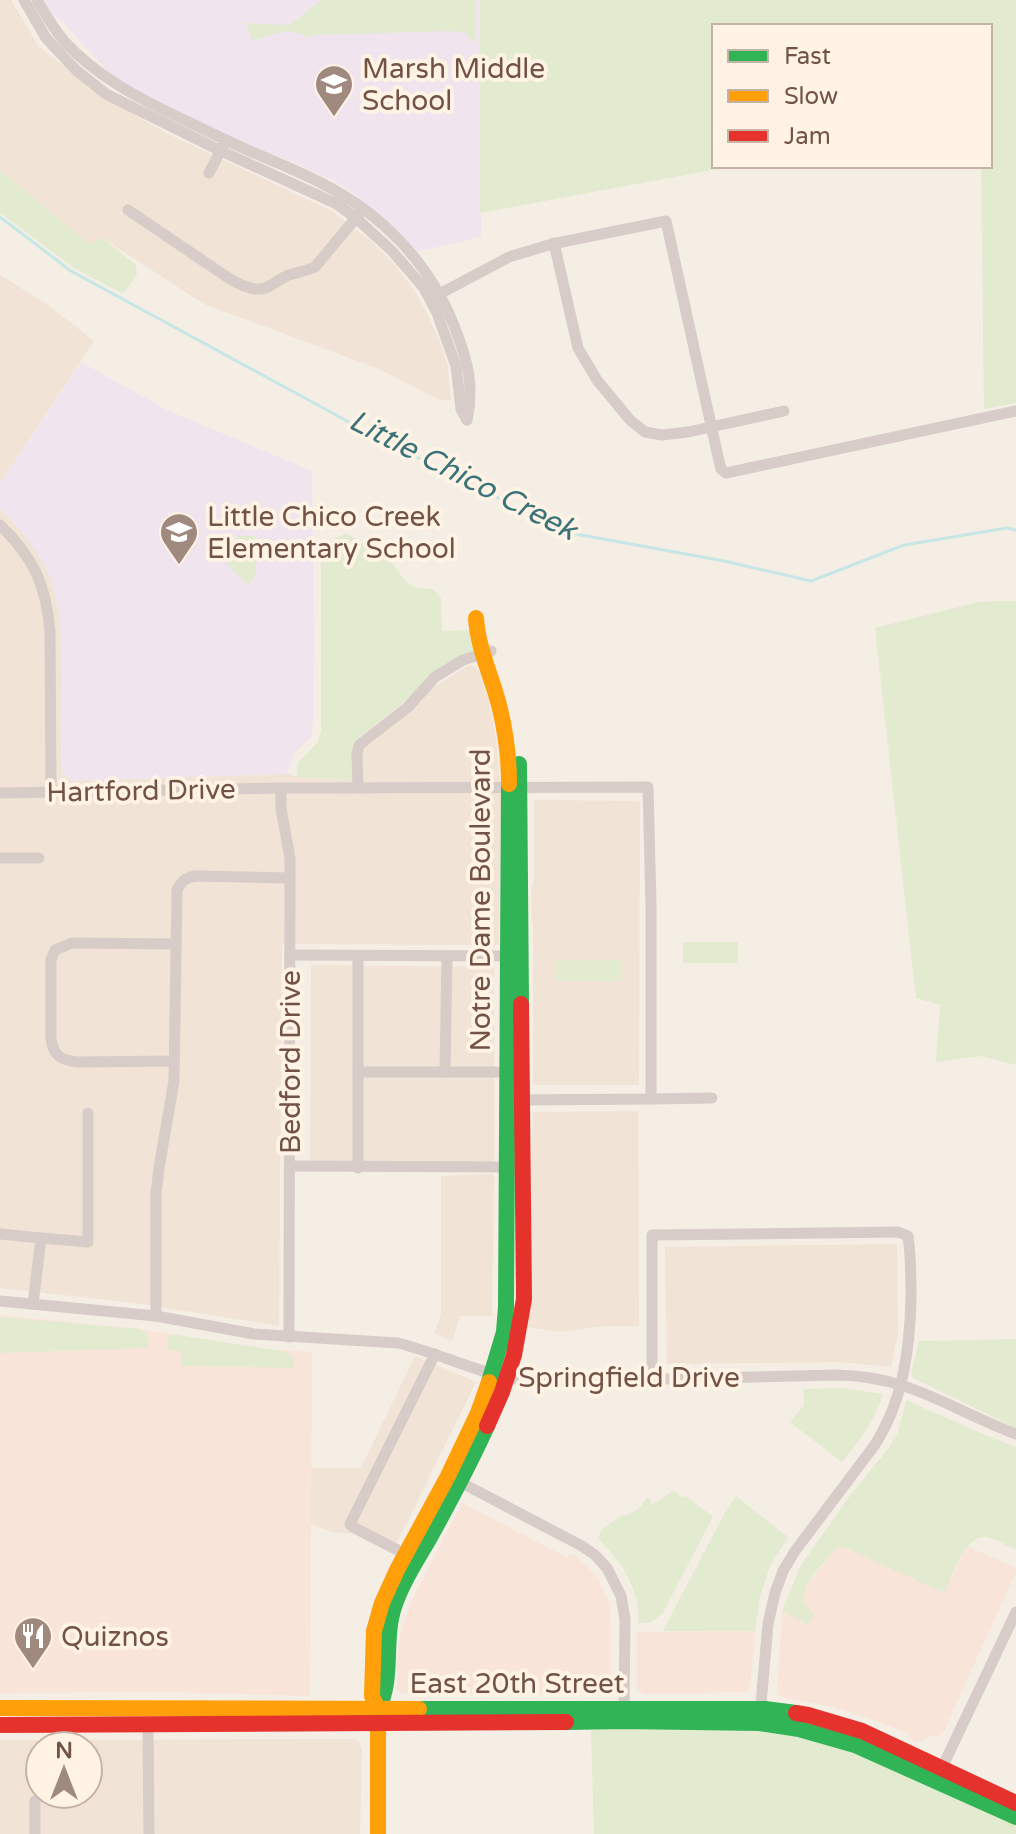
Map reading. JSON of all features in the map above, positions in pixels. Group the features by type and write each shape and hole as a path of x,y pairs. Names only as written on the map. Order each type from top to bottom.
{"street":[{"path":"24,0 46,38 76,70 106,94 223,146 319,182 359,214 389,229 412,253 435,296 451,314 469,370 472,399 467,420 461,409 456,366 437,313 435,296"},
{"path":"37,0 63,39 92,66 125,90 223,146"},
{"path":"209,173 223,146"},
{"path":"128,210 227,277 255,288 265,288 291,274 315,267 359,214"},
{"path":"435,296 509,257 554,243 666,221 711,427 721,469 726,473 1016,411"},
{"path":"554,243 578,348 592,373 630,420 645,432 662,435 784,411"},
{"path":"0,525 27,554 48,606 51,792"},
{"path":"358,788 359,745 408,707 435,677 463,660 487,652"},
{"name":"Notre Dame Boulevard","path":"378,1834 378,1716 372,1696 374,1631 397,1570 412,1557 454,1479 478,1413 500,1377 515,1167 514,787 487,652"},
{"name":"Hartford Drive","path":"0,793 648,787 651,1099"},
{"name":"Bedford Drive","path":"281,788 281,808 290,859 289,1337"},
{"path":"0,858 39,858"},
{"path":"156,1316 156,1194 174,1081 177,890 181,882 189,877 290,878"},
{"path":"174,1061 78,1062 59,1057 53,1050 51,1039 51,960 55,950 72,943 175,944"},
{"path":"290,955 514,956"},
{"path":"358,956 358,1168"},
{"path":"445,1072 447,956"},
{"name":"Notre Dame Boulevard","path":"514,956 508,1072 514,1100"},
{"path":"358,1072 508,1072"},
{"path":"514,1100 712,1098"},
{"path":"0,1234 88,1242 88,1113"},
{"path":"290,1166 515,1167"},
{"path":"652,1379 652,1235 898,1232 908,1236 911,1256 910,1333 907,1359 890,1418 880,1437 801,1541 783,1571 768,1624 760,1716"},
{"path":"33,1304 41,1238"},
{"name":"Springfield Drive","path":"0,1301 156,1316 254,1334 398,1343 500,1377 538,1382 853,1375 900,1384 929,1394 1016,1434"},
{"path":"412,1557 350,1524 435,1354"},
{"path":"454,1479 582,1546 607,1568 621,1596 625,1619 624,1713"},
{"path":"939,1774 1016,1612"},
{"name":"East 20th Street","path":"0,1708 288,1707 378,1716 576,1722 720,1722 760,1716"},
{"name":"East 20th Street","path":"576,1722 586,1717 624,1713"},
{"name":"East 20th Street","path":"0,1725 148,1725 378,1716 624,1713 760,1716 840,1740 1016,1803"},
{"path":"148,1725 149,1834"},
{"name":"East 20th Street","path":"939,1774 1016,1817"},
{"path":"35,1810 35,1834"}],"shaded area":[{"path":"0,0 11,0 39,47 106,98 166,133 332,211 371,241 395,265 428,315 448,367 451,401 438,399 379,369 204,304 101,237 90,246 0,170"},
{"name":"Marsh Middle School","path":"39,0 480,0 481,237 412,253 363,210 356,195 335,181 281,157 226,140 165,104 130,88 111,75 61,20 41,8"},
{"path":"0,275 45,303 94,341 0,483"},
{"name":"Little Chico Creek Elementary School","path":"81,362 169,411 312,471 313,721 311,737 294,753 287,774 71,781 61,771 60,617 52,580 37,552 0,509 0,483"},
{"path":"0,509 37,552 52,580 60,617 61,771 71,781 287,774 348,780 362,746 431,689 469,665 480,673 496,737 501,799 499,945 282,944 279,1326 135,1303 0,1288"},
{"path":"534,800 640,803 639,1085 533,1084 531,889 534,880"},
{"path":"311,965 494,967 494,1164 310,1164"},
{"path":"638,1111 639,1326 604,1326 560,1332 526,1327 533,1112"},
{"path":"494,1174 492,1316 460,1316 452,1341 434,1333 441,1315 441,1176"},
{"path":"895,1244 898,1333 891,1367 840,1362 667,1364 665,1247"},
{"path":"0,1315 140,1329 258,1349 312,1352 310,1696 165,1692 0,1693"},
{"path":"415,1356 476,1382 392,1553 355,1534 332,1532 311,1524 311,1468 361,1468"},
{"path":"462,1503 566,1557 574,1554 597,1577 610,1605 611,1689 608,1693 416,1694 397,1690 401,1631 411,1602"},
{"path":"967,1546 1016,1568 1016,1572 942,1735 916,1743 906,1733 879,1722 777,1694 782,1611 808,1625 803,1594 836,1548 843,1547 944,1592"},
{"path":"755,1631 747,1692 647,1694 637,1689 637,1632"},
{"path":"355,1739 362,1750 360,1834 0,1834 0,1740 24,1740 24,1810 104,1810 104,1740"}],"green space":[{"path":"321,0 476,0 475,43 464,33 450,31 314,35 309,38 289,32 252,39 246,23 290,25"},
{"path":"480,0 1016,0 1016,403 984,409 981,168 992,168 992,24 712,24 712,168 723,168 480,213"},
{"path":"0,170 90,245 101,237 136,265 137,274 123,294 74,268 0,213"},
{"path":"346,533 386,558 409,584 433,589 441,598 442,631 473,630 474,651 432,673 412,696 353,742 352,778 297,777 298,763 318,742 321,731 321,554 328,542"},
{"path":"238,536 254,536 260,541 256,575 248,585 227,565 227,556 234,555 234,542"},
{"path":"1016,601 1016,1065 981,1056 936,1062 940,1005 916,998 875,628 979,602"},
{"path":"683,942 738,942 738,963 683,963"},
{"path":"555,960 621,960 621,981 555,981"},
{"path":"0,1317 140,1329 144,1334 147,1331 148,1348 0,1353"},
{"path":"172,1334 292,1353 293,1368 181,1366 181,1351 167,1351 168,1339"},
{"path":"1016,1339 1016,1428 913,1378 911,1373 919,1341"},
{"path":"843,1388 883,1394 871,1422 842,1462 790,1422 804,1405 803,1389"},
{"path":"906,1400 1016,1447 1016,1550 993,1539 978,1538 960,1558 944,1593 843,1547 836,1548 805,1590 805,1604 814,1614 808,1625 782,1611 801,1565 888,1449 898,1432"},
{"path":"674,1490 713,1517 663,1613 650,1623 638,1623 636,1598 628,1576 598,1538 602,1529 622,1515 629,1515 648,1497 652,1505"},
{"path":"736,1496 788,1537 769,1568 755,1631 663,1631 724,1514"},
{"path":"612,1727 749,1728 789,1733 854,1752 1016,1822 1016,1834 594,1834 591,1731"}],"waterway":[{"name":"Little Chico Creek","path":"0,217 71,271 360,428 565,532 724,561 811,581 904,545 1007,528 1016,530"}],"traffic: fast":[{"path":"519,764 521,1004"},
{"path":"489,1382 504,1332 506,1307 509,784"},
{"path":"378,1709 386,1685 389,1633 397,1599 487,1426"},
{"path":"419,1709 765,1709 796,1713"},
{"path":"566,1722 759,1723 799,1729 855,1745 1016,1817"}],"traffic: slow":[{"path":"476,618 502,718 509,784"},
{"path":"378,1834 378,1709 372,1696 374,1631 397,1570 448,1476 489,1382"},
{"path":"0,1708 419,1709"}],"traffic: jam":[{"path":"487,1426 514,1355 524,1299 521,1004"},
{"path":"796,1713 862,1731 1016,1803"},
{"path":"0,1725 566,1722"}],"place":[{"name":"Marsh Middle School","path":"334,118"},
{"name":"Little Chico Creek Elementary School","path":"179,566"},
{"name":"Quiznos","path":"33,1670"}]}
